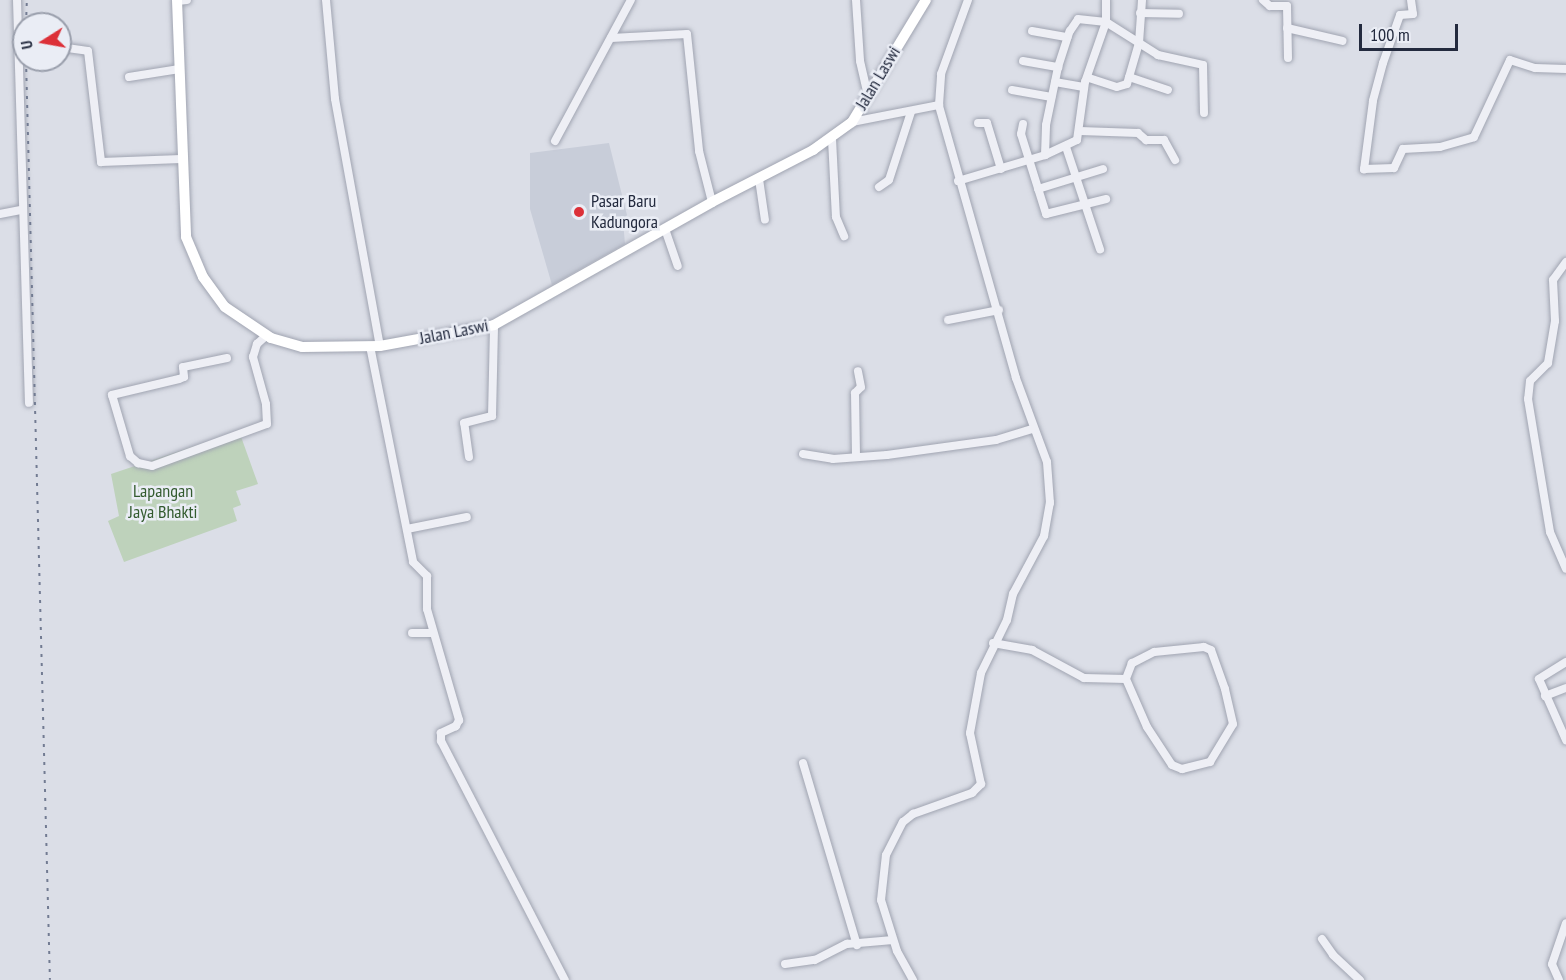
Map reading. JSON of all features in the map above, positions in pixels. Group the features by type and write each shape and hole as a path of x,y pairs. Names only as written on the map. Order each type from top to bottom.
{"street":[{"path":"17,0 21,210 29,403"},
{"path":"177,0 187,0"},
{"name":"Jalan Laswi","path":"177,0 181,159 186,237 203,277 225,307 267,335 302,347 375,346 494,325 712,202 832,140 852,122 926,0"},
{"path":"326,0 335,99 413,562 427,576 426,602 459,720 456,726 441,733 444,748 565,980"},
{"path":"555,141 632,0"},
{"path":"856,0 862,74 868,95"},
{"path":"913,980 893,940 881,900 886,855 903,822 913,814 972,793 981,784 970,734 981,673 993,643 1007,620 1015,588 1044,536 1050,503 1047,462 1033,429 999,310 958,181 939,105 941,74 968,0"},
{"path":"958,181 1045,155 1077,140 1084,87 1089,78 1106,22 1107,0"},
{"path":"1089,78 1118,87 1127,84 1139,43 1142,0"},
{"path":"1263,0 1270,6 1287,5 1288,58"},
{"path":"1411,0 1413,14 1400,15 1381,73 1364,169 1394,168 1403,149 1440,147 1474,137 1510,60 1535,69 1566,69"},
{"path":"1140,13 1179,14"},
{"path":"1045,155 1051,97 1058,67 1067,37 1078,19 1106,22 1158,55 1203,65 1204,113"},
{"path":"1287,28 1343,41"},
{"path":"1032,32 1067,37"},
{"path":"610,38 687,34 699,151 712,202"},
{"path":"72,49 88,51 101,162 181,159"},
{"path":"1023,61 1058,67"},
{"path":"129,77 179,69"},
{"path":"1129,77 1168,90"},
{"path":"1055,82 1084,87"},
{"path":"1012,90 1051,97"},
{"path":"852,122 939,105"},
{"path":"879,187 889,180 911,112"},
{"path":"978,123 987,123 1001,169"},
{"path":"1023,124 1021,134 1046,214 1107,199"},
{"path":"1080,131 1138,133 1146,140 1164,140 1175,160"},
{"path":"832,140 836,218 844,236"},
{"path":"1066,147 1100,249"},
{"path":"1038,189 1103,169"},
{"path":"759,179 765,220"},
{"path":"0,214 21,210"},
{"path":"665,229 678,266"},
{"path":"1566,262 1553,280 1555,321 1551,352 1546,367 1530,381 1528,399 1550,532 1566,569"},
{"path":"948,320 999,310"},
{"path":"469,457 464,423 492,416 494,325"},
{"path":"227,358 183,368 184,377 179,379 112,395 125,448 138,463 152,466 267,424 266,404 253,357 257,344 267,335"},
{"path":"856,456 855,393 861,387 858,371"},
{"path":"803,454 833,459 943,448 1033,429"},
{"path":"407,529 467,517"},
{"path":"412,633 433,633"},
{"path":"993,643 1032,650 1084,678 1126,678"},
{"path":"1204,647 1211,650 1225,689 1233,724 1210,762 1182,769 1172,765 1148,727 1126,678 1132,663 1154,652 1204,647"},
{"path":"1566,662 1540,678 1545,696 1566,740"},
{"path":"1545,696 1566,688"},
{"path":"803,763 857,945"},
{"path":"1559,980 1552,964 1566,923"},
{"path":"1322,939 1333,955 1360,980"},
{"path":"785,964 815,960 842,946 893,940"}],"shaded area":[{"name":"Pasar Baru Kadungora","path":"609,143 627,215 623,221 625,244 552,285 530,209 530,153"}],"green space":[{"name":"Lapangan Jaya Bhakti","path":"239,431 258,484 236,491 241,505 233,508 237,521 124,562 108,521 119,516 111,474"}],"railway":[{"path":"26,12 27,0"},
{"path":"26,72 50,980"}],"place":[{"name":"Pasar Baru Kadungora","path":"579,212"}]}
